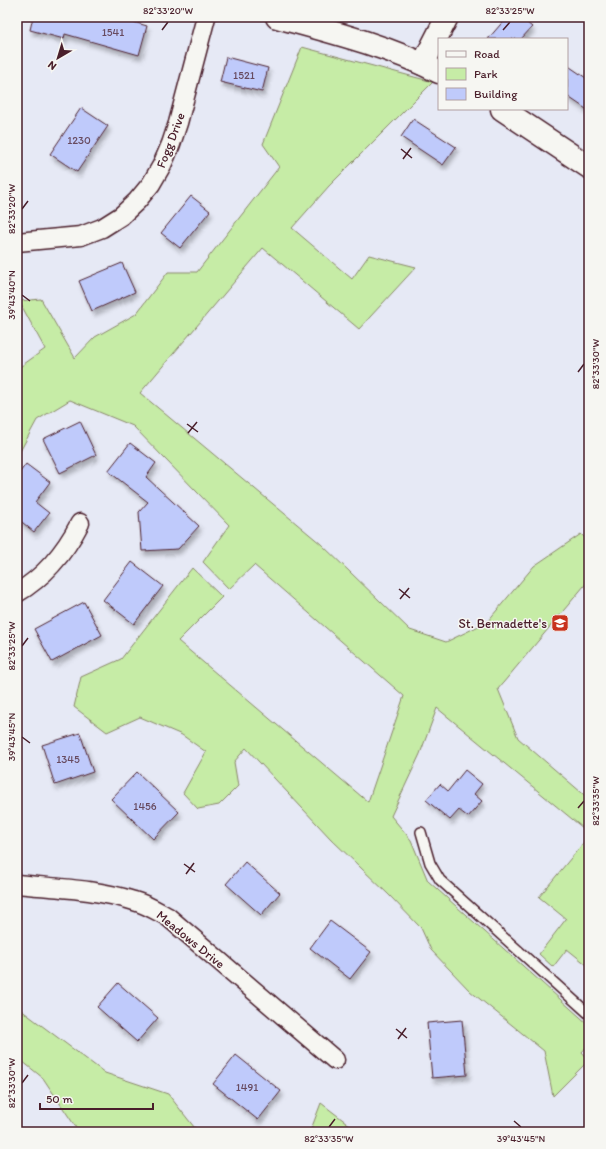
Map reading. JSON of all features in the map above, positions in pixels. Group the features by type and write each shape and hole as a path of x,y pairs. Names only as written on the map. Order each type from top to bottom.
{"street":[{"name":"Fogg Drive","path":"17,242 81,236 102,228 121,216 137,201 151,184 162,165 171,144 178,124 206,17"},
{"path":"277,17 383,48 431,68 438,46"},
{"path":"440,38 447,17"},
{"path":"504,110 589,167"},
{"path":"17,593 37,579 56,561 69,543 80,523"},
{"name":"Meadows Drive","path":"17,884 109,894 135,901 168,916 335,1060"}],"lane":[{"path":"421,832 430,864 440,880 589,1014"}],"green space":[{"path":"302,47 433,82 329,186 292,228 352,279 369,255 416,267 359,329 263,248 140,393 321,544 410,630 446,642 487,622 534,566 581,534 589,542 589,580 498,689 518,738 589,799 589,833 437,708 420,754 391,816 411,840 428,881 589,1025 589,1044 582,1052 589,1060 553,1096 544,1051 470,991 431,950 421,928 331,839 246,748 234,762 238,786 219,805 198,809 183,793 206,752 182,735 140,717 107,732 74,707 81,677 121,659 192,568 222,597 178,641 368,802 404,696 254,565 229,589 203,562 229,525 133,426 70,400 37,420 17,457 17,369 45,349 19,301 41,299 75,358 95,337 136,314 168,272 197,272 279,167 263,144"},
{"path":"589,836 589,962 587,965 567,949 553,967 539,954 566,919 539,897"},
{"path":"17,1007 105,1073 168,1094 198,1132 79,1132 43,1078 17,1057"},
{"path":"321,1103 351,1126 350,1132 310,1132"}],"building":[{"path":"33,17 117,17 147,26 139,55 65,34 64,39 30,30"},
{"path":"507,17 520,17 532,27 522,38 489,38"},
{"path":"226,57 268,68 262,92 220,82"},
{"path":"568,66 589,80 589,111 568,97"},
{"path":"81,108 108,126 77,172 50,154"},
{"path":"413,119 456,147 443,165 401,137"},
{"path":"191,196 210,211 180,248 161,233"},
{"path":"122,263 135,292 92,311 79,281"},
{"path":"80,421 96,455 60,473 43,439"},
{"path":"130,443 156,463 146,477 199,526 178,549 142,551 139,512 148,502 108,471"},
{"path":"26,464 50,482 35,502 49,513 34,532 17,518 17,476"},
{"path":"132,562 163,586 134,624 103,600"},
{"path":"84,602 102,635 52,662 34,629"},
{"path":"80,733 93,772 55,785 42,745"},
{"path":"465,770 482,784 474,794 482,801 468,817 459,810 450,820 426,800 440,784 448,791"},
{"path":"137,772 179,812 153,839 111,799"},
{"path":"245,862 280,893 261,915 226,884"},
{"path":"330,921 371,952 350,979 310,948"},
{"path":"118,983 158,1018 137,1042 97,1007"},
{"path":"462,1020 467,1075 432,1078 427,1023"},
{"path":"236,1055 281,1091 258,1120 213,1084"}],"place":[{"name":"St. Bernadette's","path":"560,623"}]}
